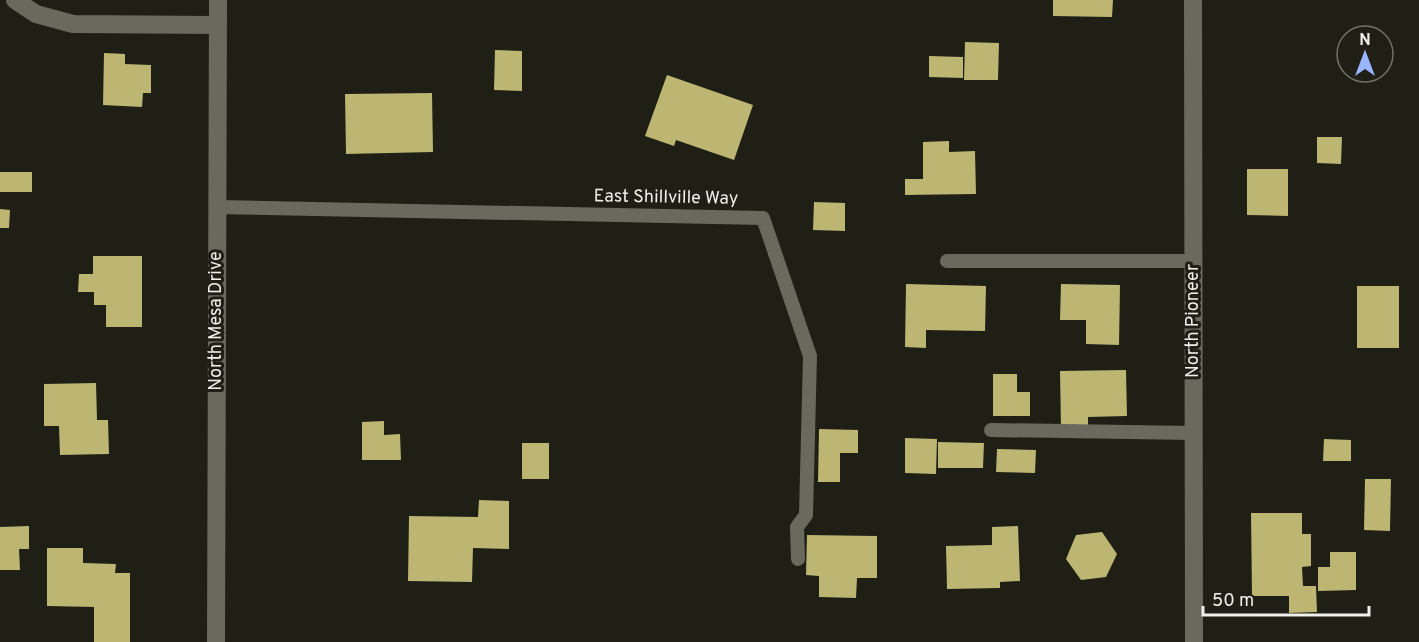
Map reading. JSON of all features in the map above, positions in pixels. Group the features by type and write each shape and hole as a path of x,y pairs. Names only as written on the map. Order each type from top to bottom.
{"street":[{"path":"15,0 36,14 73,24 218,25"},
{"name":"North Mesa Drive","path":"216,642 218,0"},
{"name":"North Pioneer","path":"1193,0 1194,642"}],"lane":[{"name":"East Shillville Way","path":"217,207 763,218 810,356 806,515 797,527 798,559"},
{"path":"947,261 1193,261"},
{"path":"991,430 1193,433"}],"building":[{"path":"1053,0 1113,0 1112,17 1053,16"},
{"path":"965,42 999,43 998,80 964,80"},
{"path":"495,50 522,51 522,91 494,90"},
{"path":"104,53 125,54 125,64 151,65 151,93 143,93 142,107 103,105"},
{"path":"929,56 963,57 963,78 929,77"},
{"path":"667,75 753,105 734,160 676,140 674,146 645,136"},
{"path":"432,93 433,152 346,154 345,94"},
{"path":"1317,137 1342,137 1341,164 1317,163"},
{"path":"949,141 949,152 975,151 976,194 905,195 905,179 923,179 923,142"},
{"path":"1247,169 1288,169 1288,216 1247,215"},
{"path":"0,172 32,172 32,192 0,192"},
{"path":"814,202 845,203 845,231 813,230"},
{"path":"0,209 10,210 9,228 0,228"},
{"path":"93,256 142,256 142,327 106,327 106,305 94,305 94,292 78,292 79,274 93,274"},
{"path":"906,284 986,286 985,331 926,330 926,348 905,347"},
{"path":"1061,284 1120,285 1119,345 1086,344 1086,320 1060,320"},
{"path":"1357,286 1399,286 1399,348 1357,348"},
{"path":"1126,370 1127,416 1088,417 1088,429 1061,429 1060,371"},
{"path":"993,374 1017,374 1017,392 1030,392 1030,416 993,416"},
{"path":"96,383 97,420 108,420 109,454 60,455 59,426 44,426 44,384"},
{"path":"384,421 384,435 400,434 401,460 362,460 362,422"},
{"path":"819,429 858,430 858,453 840,453 840,482 818,482"},
{"path":"905,438 937,439 936,474 905,473"},
{"path":"1324,439 1351,440 1351,461 1323,461"},
{"path":"938,442 984,443 983,468 938,468"},
{"path":"522,443 549,443 549,479 522,479"},
{"path":"997,449 1036,450 1035,473 996,472"},
{"path":"1365,479 1391,479 1390,531 1364,530"},
{"path":"479,500 509,501 509,549 473,548 472,582 408,581 409,516 478,517"},
{"path":"1251,513 1302,513 1302,534 1311,534 1311,566 1302,567 1303,586 1316,586 1317,612 1289,613 1289,596 1252,596"},
{"path":"29,526 29,549 19,549 20,570 0,570 0,527"},
{"path":"1018,526 1020,581 1000,582 1000,588 947,589 946,546 992,545 992,527"},
{"path":"1102,532 1117,554 1106,577 1081,580 1066,559 1076,535"},
{"path":"807,535 877,536 877,578 857,578 856,598 819,597 819,576 806,575"},
{"path":"47,548 83,548 83,563 116,564 115,573 130,573 130,642 94,642 94,607 47,606"},
{"path":"1330,552 1356,552 1356,590 1318,591 1318,567 1330,567"}]}
